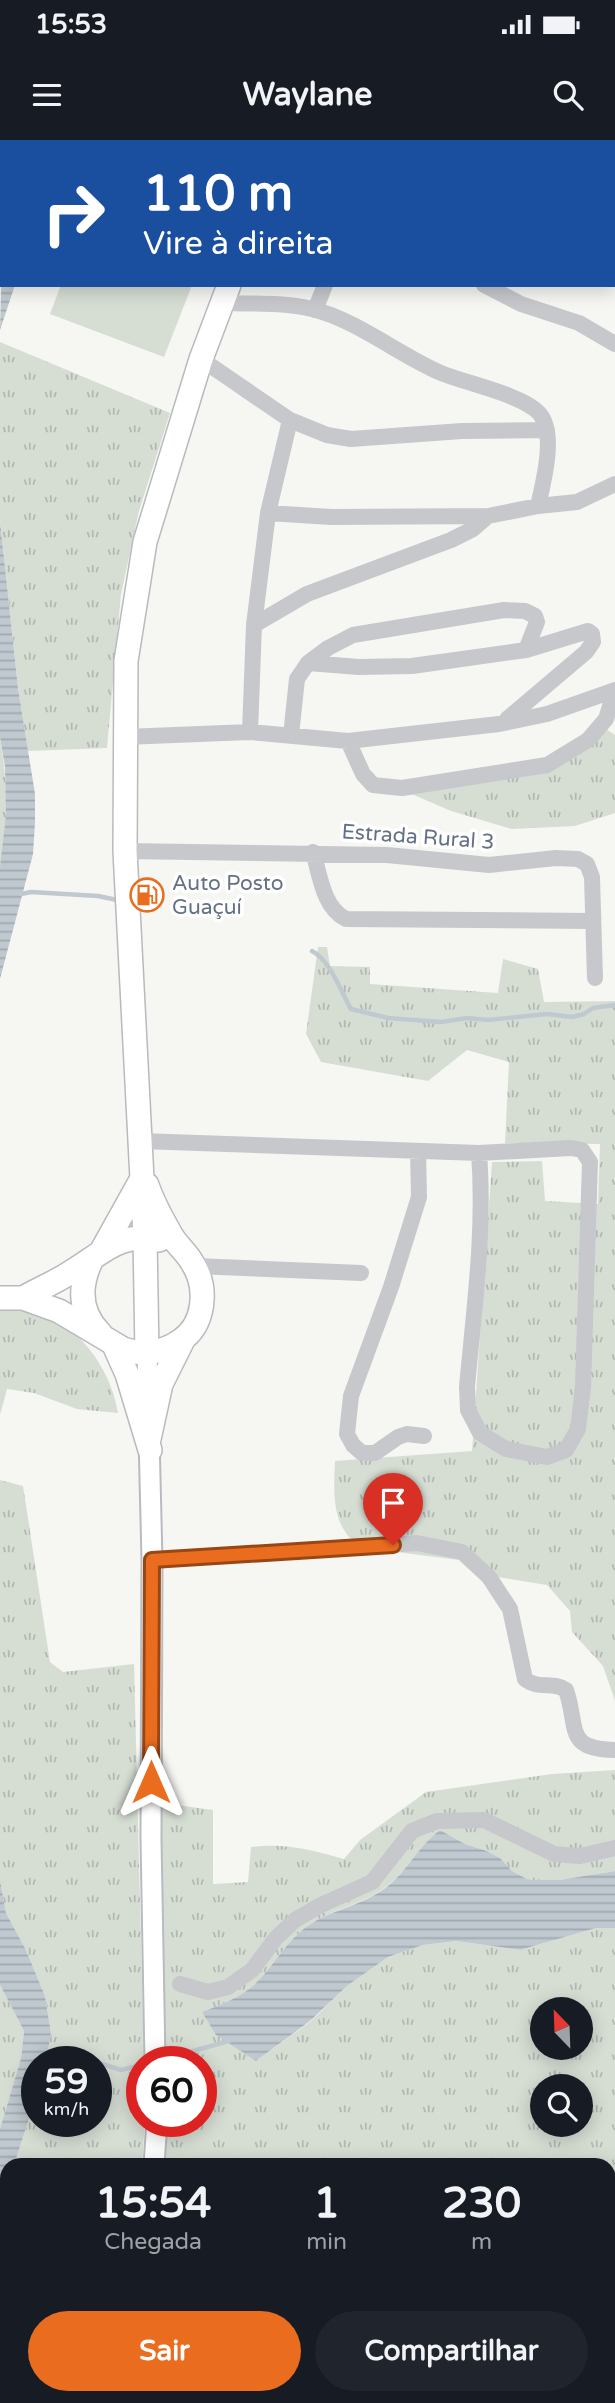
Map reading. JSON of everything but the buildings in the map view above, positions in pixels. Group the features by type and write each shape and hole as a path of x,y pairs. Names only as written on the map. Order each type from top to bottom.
{"highway":[{"path":"147,1354 145,1237 125,851 126,661 145,542 201,359 225,294"},
{"path":"140,1161 83,1280 83,1303 89,1321 109,1340 127,1374 150,1445"},
{"path":"140,1161 158,1212 175,1241 193,1263 202,1284 202,1304 196,1323 184,1338 161,1384 150,1445"},
{"path":"11,1298 128,1239 145,1237 173,1246 193,1263"},
{"path":"11,1298 59,1311 133,1352 147,1354 167,1349 184,1338"}],"main road":[{"path":"147,1354 152,1560 150,1839 155,2046"},
{"path":"154,2158 156,2137"}],"street":[{"path":"315,310 324,287"},
{"path":"488,287 522,304 579,323 615,344"},
{"path":"225,294 315,310 375,336 440,372 527,405 540,414 547,430 547,465 538,506"},
{"path":"201,359 290,420 327,435 351,439 462,431 547,430"},
{"path":"250,732 254,625 268,513 290,420"},
{"path":"268,513 331,517 488,516 538,506 577,502 615,484"},
{"path":"254,625 307,594 452,540 473,529 488,516"},
{"path":"291,735 297,679 308,663 328,648 353,635 504,610 525,611 535,616 537,622 526,650"},
{"path":"308,663 359,667 412,666 526,650 588,631 592,634 593,642 577,662 499,724"},
{"path":"124,737 250,732 348,741 499,724 547,714 615,690"},
{"path":"348,741 363,774 373,785 402,788 547,765 588,740 606,719 615,690"},
{"name":"Estrada Rural 3","path":"125,851 313,852 387,855 489,865 556,858 579,859 587,864 592,877 595,978"},
{"name":"Estrada Rural 3","path":"313,852 329,905 336,914 346,919 593,921"},
{"path":"140,1161 418,1150 479,1153 571,1148 582,1150 590,1162 583,1387 578,1429 566,1450 547,1457 506,1449 480,1433 468,1410 467,1387 480,1233 479,1153"},
{"path":"418,1150 419,1197 391,1287 351,1396 347,1434 353,1446 362,1453 375,1453 407,1434 424,1436"},
{"path":"193,1263 361,1273"},
{"path":"152,1560 416,1543 461,1552 489,1577 510,1609 525,1679 532,1685 560,1686 566,1690 579,1741 587,1747 615,1750"},
{"path":"180,1984 208,1992 228,1987 252,1970 276,1938 295,1920 372,1882 412,1831 438,1821 484,1820 554,1854 580,1856 615,1848"}],"green space":[{"path":"60,287 191,287 164,357 50,314"},
{"path":"0,342 170,413 139,511 121,594 107,748 28,751 18,688 0,521"},
{"path":"597,723 615,735 615,813 575,826 512,829 451,811 407,792 525,770 563,749"},
{"path":"0,737 6,802 0,867"},
{"path":"318,947 327,947 330,966 370,967 370,984 498,993 503,959 538,969 544,1002 615,1001 615,1701 603,1666 572,1632 570,1611 547,1585 485,1575 474,1562 366,1548 352,1540 340,1522 335,1502 335,1461 472,1451 492,1162 542,1161 545,1201 598,1204 600,1144 505,1143 509,1062 467,1050 428,1081 321,1062 306,1034"},
{"path":"0,1303 28,1308 49,1316 77,1336 89,1349 108,1379 118,1413 77,1409 34,1393 7,1389 0,1415"},
{"path":"0,1480 23,1486 50,1662 63,1672 134,1664 144,2046 126,2046 126,2137 144,2137 142,2158 16,2158 23,2137 112,2137 112,2046 49,2046 51,2033 45,1996 26,1950 6,1913 0,1880"},
{"path":"615,1770 615,1871 559,1880 529,1880 512,1871 500,1858 465,1844 440,1830 389,1885 370,1897 309,1925 248,1990 202,2012 256,2061 311,2021 347,1986 388,1957 423,1945 458,1941 520,1950 596,1928 615,1928 615,2158 166,2158 165,2137 217,2137 217,2046 163,2046 155,1802 213,1810 213,1884 248,1882 251,1847 287,1847 344,1859 360,1840 426,1792 552,1774"},
{"path":"0,1985 24,2031 21,2058 0,2129"}],"shaded area":[{"path":"1,287 14,287 0,330"},
{"path":"0,521 18,688 35,794 35,822 33,854 0,979 0,867 6,815 5,767 0,737"},
{"path":"440,1830 465,1844 500,1858 512,1871 529,1880 559,1880 615,1871 615,1928 596,1928 520,1950 457,1941 423,1945 388,1957 347,1986 310,2021 256,2061 216,2035 202,2012 248,1990 309,1925 371,1897 389,1885"},
{"path":"0,1880 6,1913 26,1950 45,1996 51,2033 49,2046 22,2046 24,2031 0,1985"},
{"path":"21,2058 23,2137 16,2158 0,2158 0,2129"}],"waterway":[{"path":"21,894 31,892 98,896 117,900"},
{"path":"312,951 330,969 351,1009 388,1018 441,1022 547,1014 572,1017 593,1008 615,1005"},
{"path":"211,2046 229,2041"},
{"path":"112,2067 126,2069"}],"place":[{"name":"Auto Posto Guaçuí","path":"147,895"}],"route":[{"path":"151,1782 152,1560 393,1545"}]}
